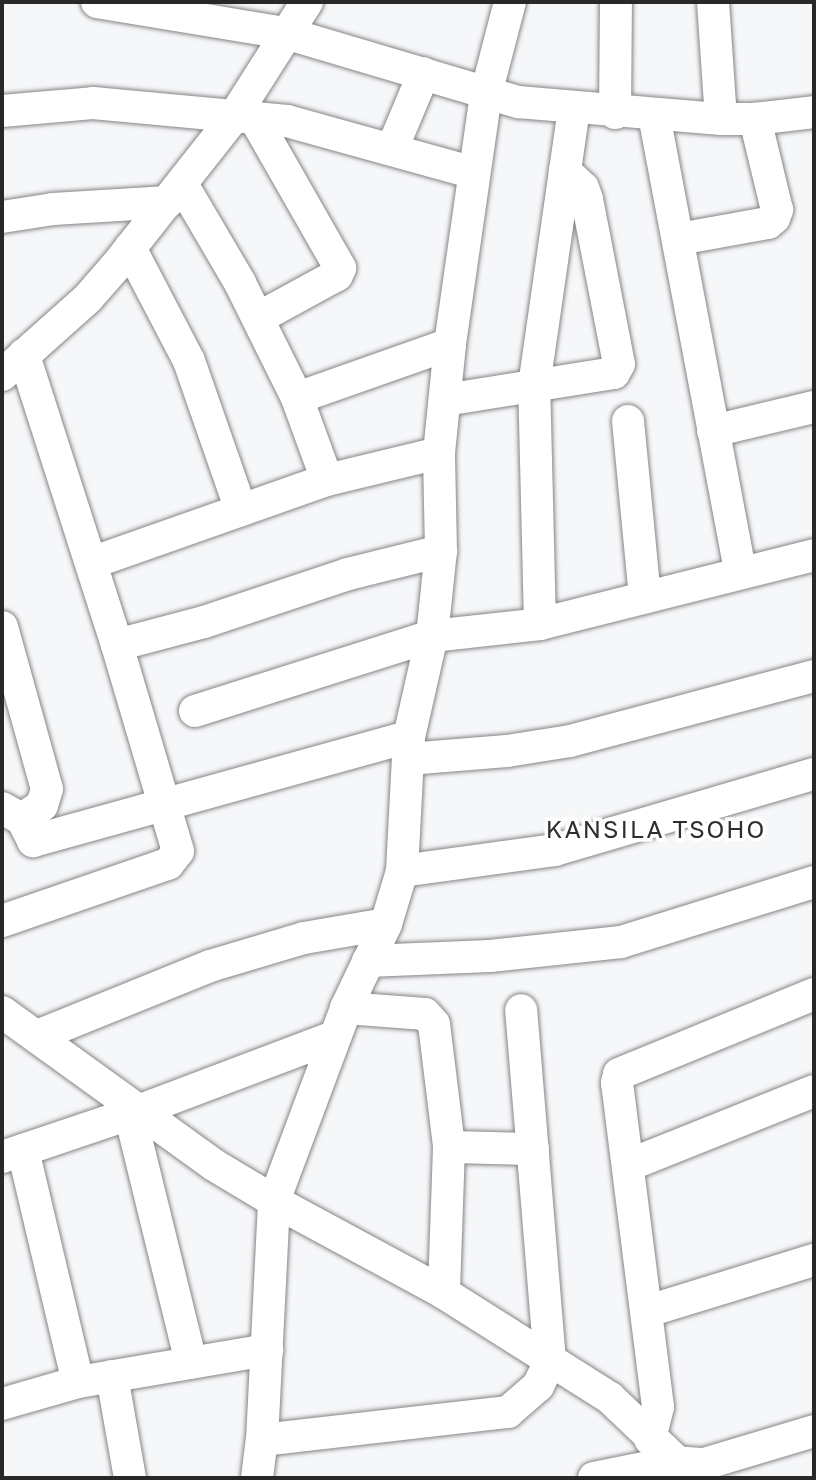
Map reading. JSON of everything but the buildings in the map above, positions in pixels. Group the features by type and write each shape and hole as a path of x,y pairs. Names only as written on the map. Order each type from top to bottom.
{"street":[{"path":"97,2 181,10 285,33 486,94 574,109 721,119 755,119 814,112"},
{"path":"2,921 175,859 178,851 167,805 91,563 13,365 88,298 243,117 285,33 307,2"},
{"path":"257,1478 262,1440 274,1201 340,1022 386,924 402,871 409,748 432,636 441,551 439,453 450,344 486,94 510,2"},
{"path":"615,113 616,2"},
{"path":"713,2 721,119"},
{"path":"392,149 424,73"},
{"path":"2,111 93,103 287,121 474,173"},
{"path":"540,624 534,386 574,109"},
{"path":"654,115 740,572"},
{"path":"243,117 340,268 337,275 258,318"},
{"path":"679,239 768,223 774,218 777,210 755,119"},
{"path":"445,400 614,373 619,364 587,199 583,188 565,171"},
{"path":"2,217 175,193"},
{"path":"175,193 258,318 297,398 327,480"},
{"path":"130,248 189,361 241,510"},
{"path":"297,398 450,344"},
{"path":"713,431 814,407"},
{"path":"628,421 645,597"},
{"path":"91,563 327,480 439,453"},
{"path":"117,645 204,622 348,574 441,551"},
{"path":"195,711 432,636 540,624 814,555"},
{"path":"2,627 8,668 47,789 42,805 12,814 33,841 167,805 409,748 507,751 570,741 814,676"},
{"path":"402,871 555,850 814,774"},
{"path":"368,961 490,956 621,942 814,882"},
{"path":"37,1036 210,966 304,938 386,924"},
{"path":"650,1439 658,1407 617,1083 619,1074 814,994"},
{"path":"262,1440 508,1412 538,1386 550,1361 521,1010"},
{"path":"2,1012 134,1112 214,1165 444,1293 610,1398 684,1470"},
{"path":"78,1382 13,1154 134,1112 340,1022 432,1018 449,1147 444,1293"},
{"path":"629,1165 814,1091"},
{"path":"134,1112 191,1363"},
{"path":"449,1147 533,1149"},
{"path":"648,1311 814,1260"},
{"path":"2,1404 78,1382 267,1350"},
{"path":"112,1376 130,1478"},
{"path":"594,1478 684,1470 814,1431"}],"district":[{"name":"KANSILA TSOHO","path":"656,829"}]}
